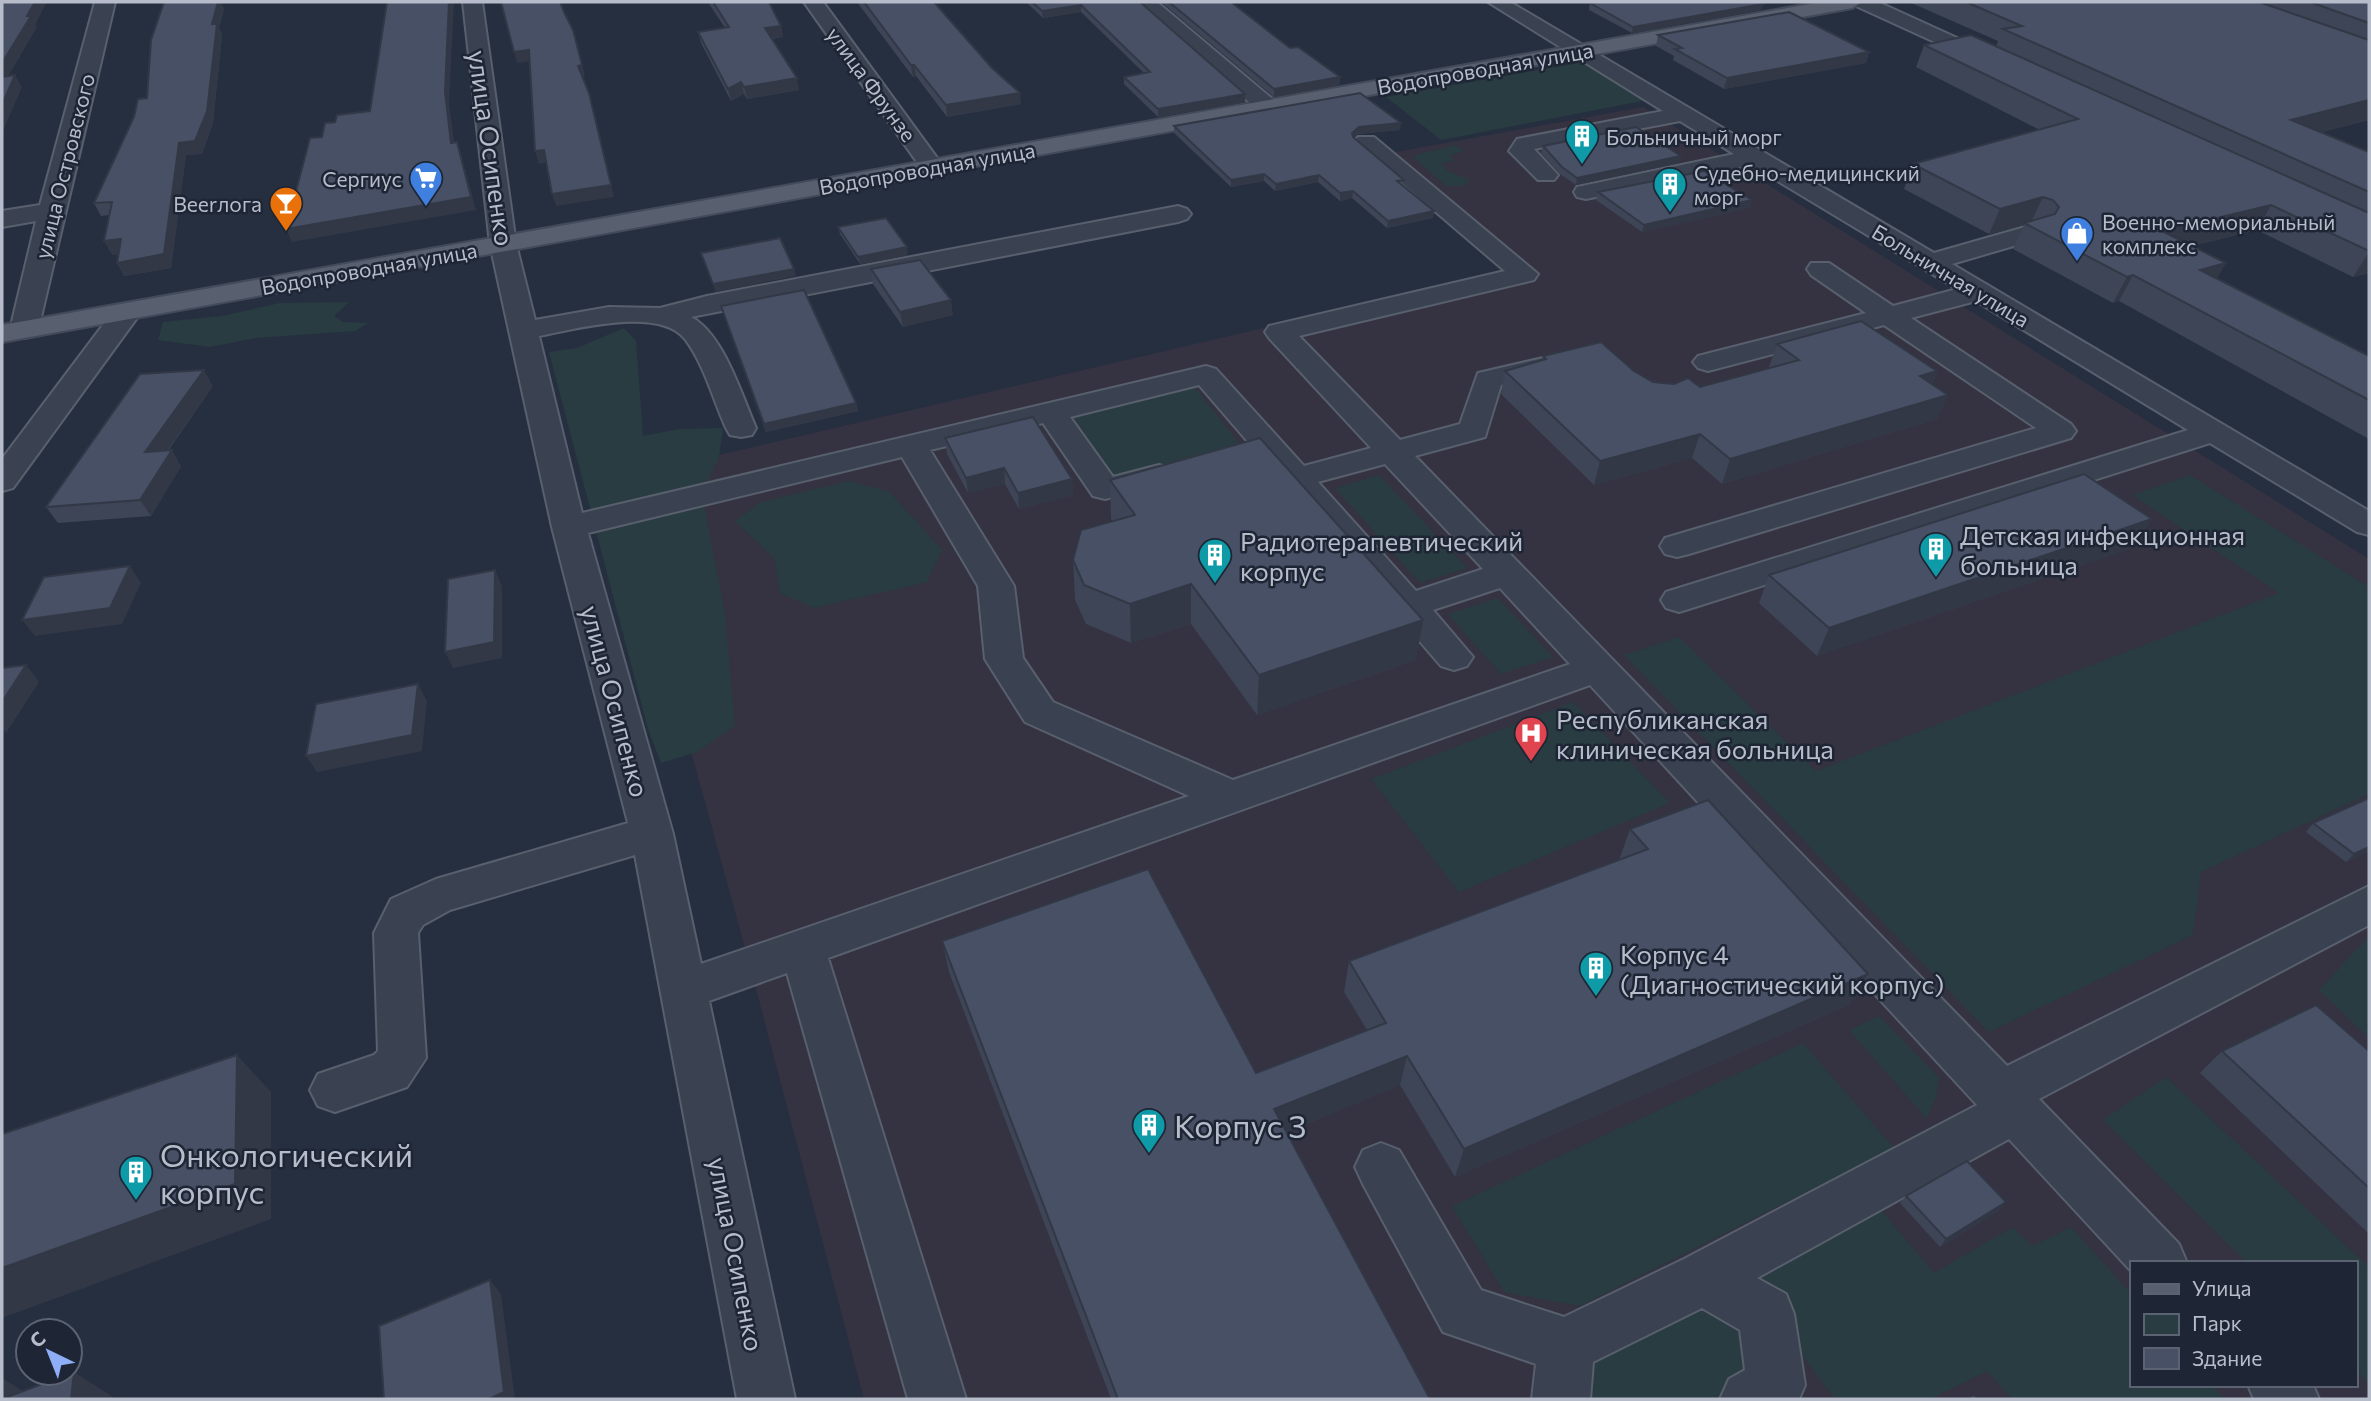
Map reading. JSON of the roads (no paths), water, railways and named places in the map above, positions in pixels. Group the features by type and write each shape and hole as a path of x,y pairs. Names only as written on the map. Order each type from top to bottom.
{"main road":[{"name":"Водопроводная улица","path":"13,332 1852,2"}],"street":[{"name":"улица Островского","path":"13,332 51,211 105,2"},
{"name":"улица Осипенко","path":"472,2 503,244 569,527 652,834 766,1399"},
{"name":"улица Фрунзе","path":"813,2 932,167"},
{"path":"1146,2 1268,107"},
{"name":"Больничная улица","path":"1497,2 2369,526"},
{"path":"1863,2 2017,72"},
{"path":"1546,175 1521,151 1525,144 1682,114"},
{"path":"1366,142 1525,274 1279,332 2158,1261"},
{"path":"1586,192 1754,157"},
{"path":"2,219 51,211"},
{"path":"524,331 620,316 665,315 707,304 1178,214"},
{"path":"1929,262 2032,233"},
{"path":"1677,546 2060,430 1819,269"},
{"path":"1709,362 1979,292"},
{"path":"2,481 128,311"},
{"path":"665,315 690,327 702,344 741,428"},
{"path":"1296,478 1474,430 1488,379 1589,356"},
{"path":"569,527 1206,375 1454,657"},
{"path":"1051,412 1105,489 1194,467"},
{"path":"1679,600 2214,432"},
{"path":"911,445 996,586 1004,659 1040,712 1231,797"},
{"path":"1232,457 1270,448"},
{"path":"1408,606 1507,573"},
{"path":"684,990 1598,668"},
{"path":"335,1090 390,1072 402,1058 396,933 407,912 436,897 596,848 652,834"},
{"path":"1381,1167 1463,1312 1566,1346 1703,1278 2007,1103 2369,904"},
{"path":"802,948 937,1399"},
{"path":"1703,1278 1766,1314 1776,1385 1749,1399"},
{"path":"1561,1399 1566,1346"}],"place":[{"name":"Больничный морг","path":"1582,166"},
{"name":"Сергиус","path":"426,208"},
{"name":"Судебно-медицинский морг","path":"1670,214"},
{"name":"Beerлога","path":"286,233"},
{"name":"Военно-мемориальный комплекс","path":"2077,263"},
{"name":"Детская инфекционная больница","path":"1936,579"},
{"name":"Радиотерапевтический корпус","path":"1215,585"},
{"name":"Республиканская клиническая больница","path":"1531,763"},
{"name":"Корпус 4 (Диагностический корпус)","path":"1596,998"},
{"name":"Корпус 3","path":"1149,1155"},
{"name":"Онкологический корпус","path":"136,1202"}]}
